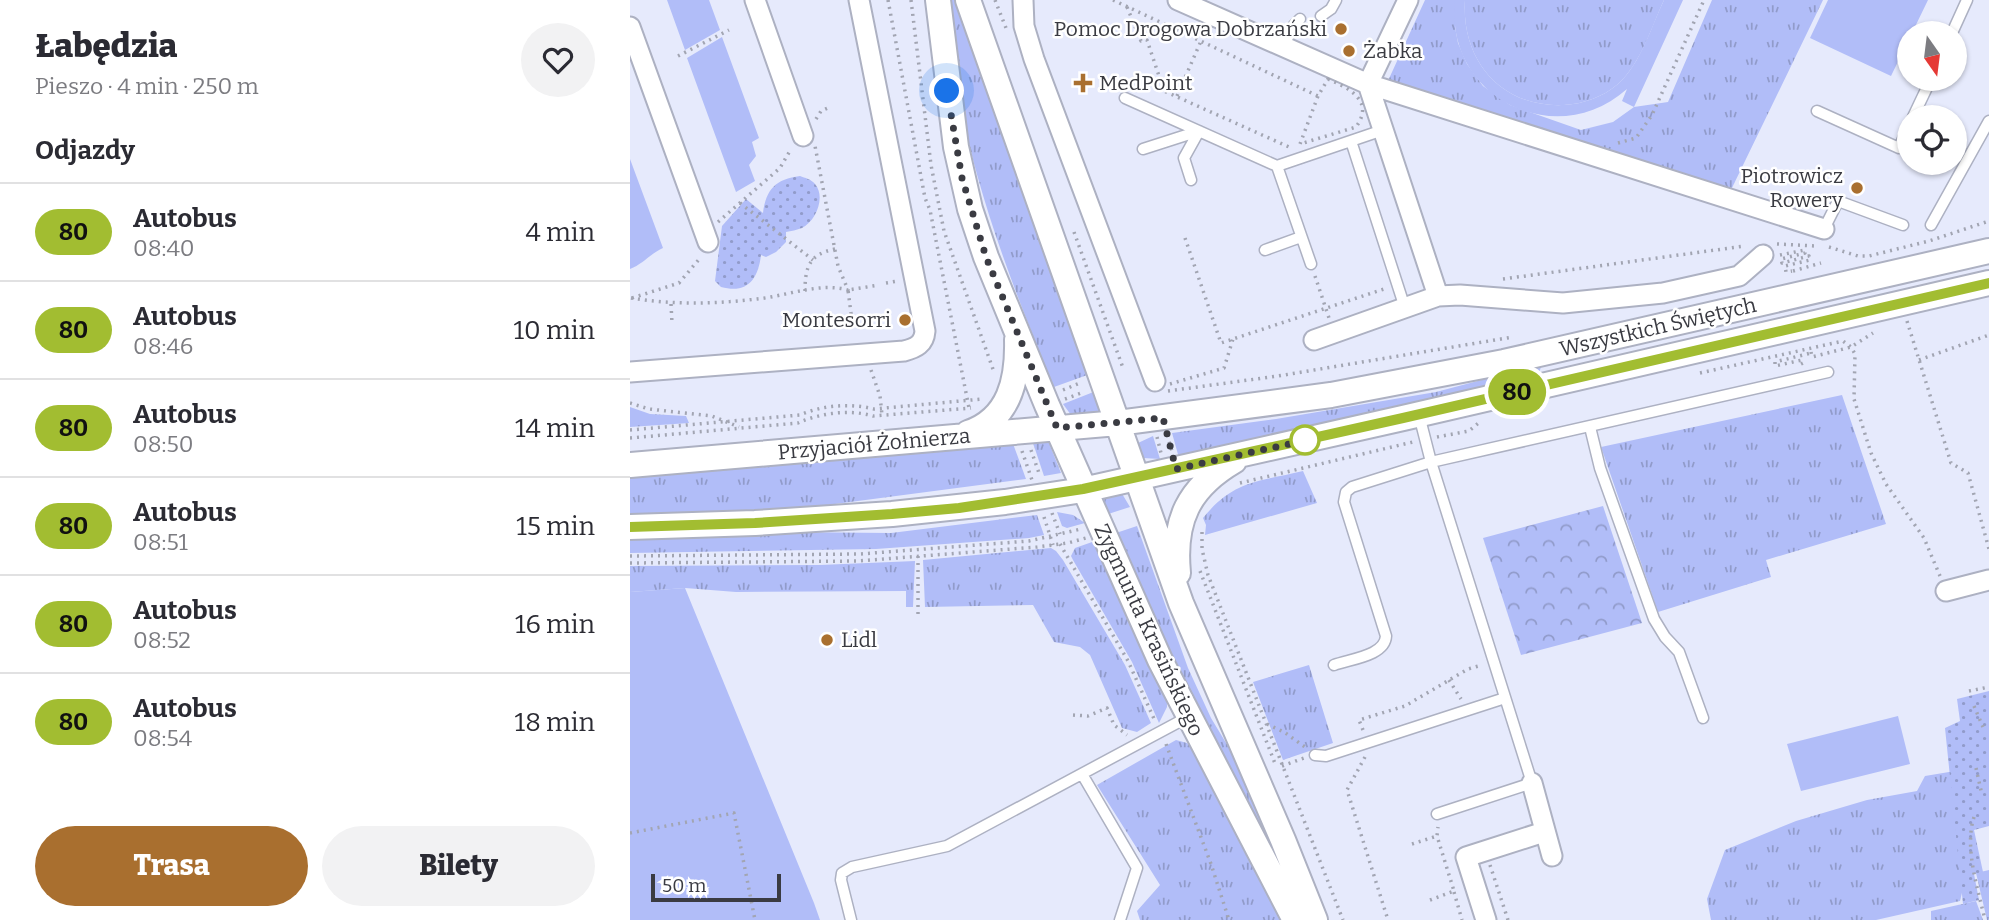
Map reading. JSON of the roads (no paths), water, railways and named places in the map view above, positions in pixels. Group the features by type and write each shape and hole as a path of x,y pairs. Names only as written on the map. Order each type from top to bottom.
{"street":[{"path":"755,0 807,131"},
{"path":"630,372 913,349 924,339 925,331 859,0"},
{"name":"Zygmunta Krasińskiego","path":"938,0 947,91 962,178 986,257 1083,489 1188,716 1295,920"},
{"name":"Zygmunta Krasińskiego","path":"968,0 1181,603 1315,920"},
{"path":"1023,0 1027,40 1155,381"},
{"path":"1178,0 1368,84 1824,229"},
{"path":"1408,0 1368,84 1438,296"},
{"path":"630,27 708,242"},
{"name":"Wszystkich Świętych","path":"1314,340 1438,296 1460,295 1563,303 1663,293 1739,276 1768,250"},
{"name":"Wszystkich Świętych","path":"1118,423 1331,395 1504,362 1989,251"},
{"name":"Wszystkich Świętych","path":"1136,478 1989,283"},
{"name":"Zygmunta Krasińskiego","path":"952,438 988,424 1003,408 1013,387 1017,333"},
{"name":"Przyjaciół Żołnierza","path":"630,466 1118,423"},
{"name":"Zygmunta Krasińskiego","path":"1181,603 1177,540 1184,513 1195,492 1218,470 1264,449"},
{"path":"630,527 701,526 959,508 1037,498 1136,478"},
{"path":"1946,591 1989,580"},
{"path":"1532,783 1552,856"},
{"path":"1486,920 1466,857 1544,832"}],"lane":[{"path":"1321,16 1331,9 1336,0"},
{"path":"1957,21 1967,0"},
{"path":"1283,47 1300,19"},
{"path":"1125,98 1276,166 1383,130"},
{"path":"1817,111 1897,147"},
{"path":"1931,225 1989,121"},
{"path":"1143,149 1199,131"},
{"path":"1191,180 1184,158 1199,131"},
{"path":"1351,141 1405,308"},
{"path":"1276,166 1311,264"},
{"path":"1824,229 1838,201 1903,226"},
{"path":"1265,250 1301,237"},
{"path":"1334,665 1380,650 1386,643 1344,502 1346,492 1352,486 1431,462 1828,372"},
{"path":"1419,415 1431,462 1532,783 1437,814"},
{"path":"1590,427 1600,468 1654,619 1660,631 1675,645 1683,659 1703,718"},
{"path":"1315,755 1326,756 1505,698"},
{"path":"851,920 841,880 842,873 852,867 947,846 1082,774 1158,727 1188,716"},
{"path":"1082,774 1137,867 1120,920"}],"place":[{"name":"Pomoc Drogowa Dobrzański","path":"1341,29"},
{"name":"Żabka","path":"1349,51"},
{"name":"MedPoint","path":"1083,83"},
{"name":"Piotrowicz Rowery","path":"1857,188"},
{"name":"Montesorri","path":"905,320"},
{"name":"Lidl","path":"827,640"}]}
